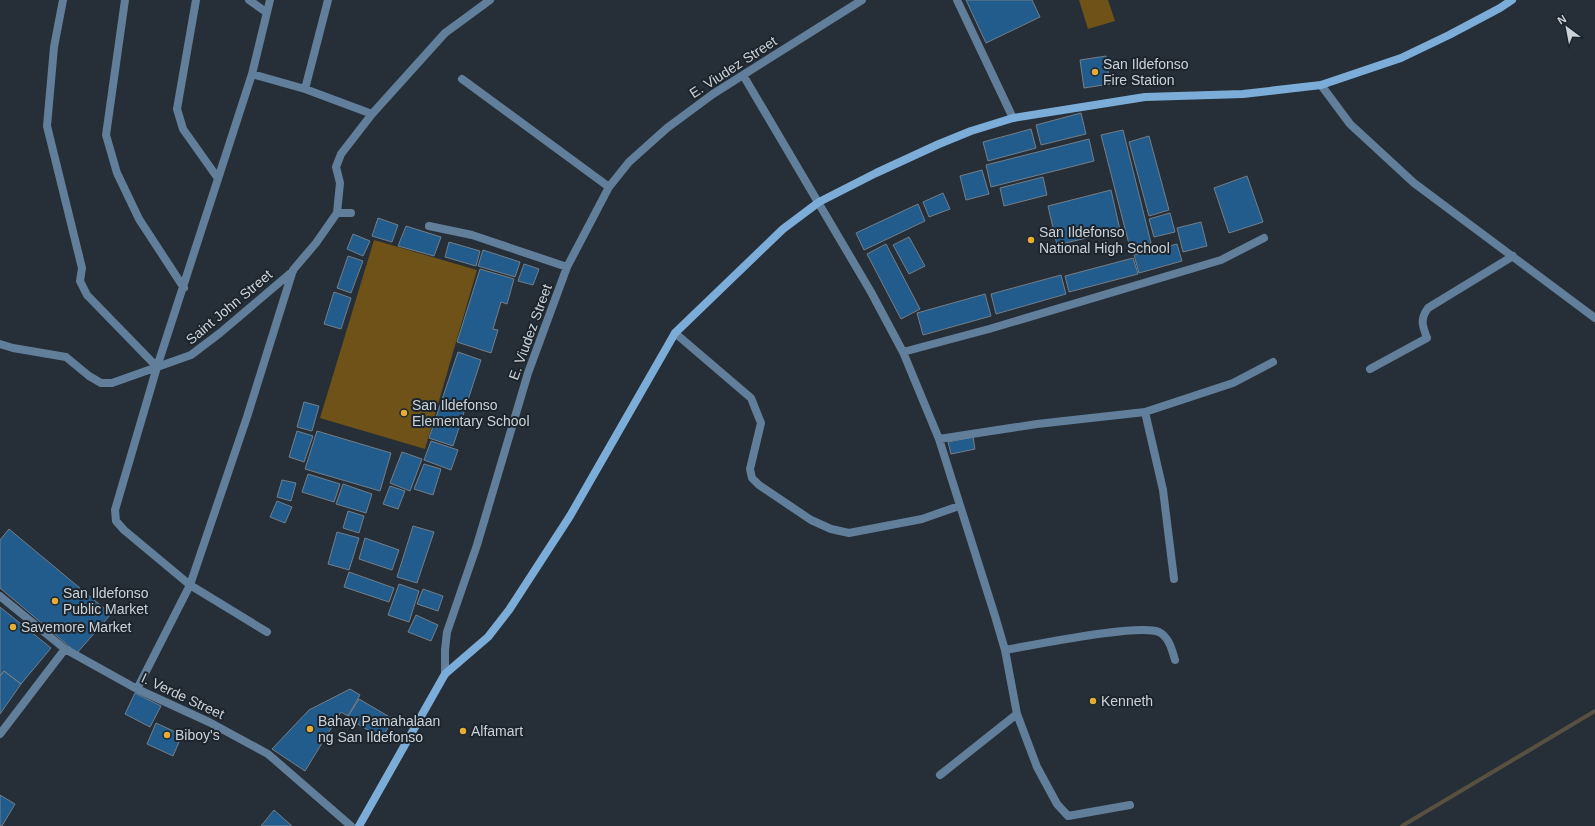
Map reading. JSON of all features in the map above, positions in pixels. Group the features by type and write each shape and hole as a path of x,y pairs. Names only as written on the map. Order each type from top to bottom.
{"street":[{"path":"63,0 54,47 47,126 82,268 80,281 87,295 157,367"},
{"path":"125,0 106,135 117,173 139,219 184,288"},
{"path":"196,0 177,109 183,129 217,177"},
{"path":"249,0 266,12"},
{"path":"267,632 190,585 124,530 116,521 115,510 157,367 184,288 217,177 252,74 270,0"},
{"path":"305,88 328,0"},
{"path":"137,689 190,585 247,417 293,270 316,243 337,213 340,183 336,167 341,154 372,114 445,33 490,0"},
{"name":"E. Viudez Street","path":"358,826 445,674 447,632 477,545 528,373 567,267 609,187 629,162 667,128 714,94 862,0"},
{"path":"957,0 1014,118"},
{"path":"445,674 488,636 510,610 570,516 675,333 783,229 819,202 876,173 939,144 972,131 1014,118 1145,97 1243,94 1321,85 1401,58 1455,32 1512,0"},
{"path":"252,74 305,88 372,114"},
{"path":"743,75 871,292 903,352 939,439 1005,650 1017,714 1037,767 1063,812 1068,816 1130,805"},
{"path":"462,79 609,187"},
{"path":"1321,85 1350,124 1414,183 1595,318"},
{"path":"337,213 351,212"},
{"path":"429,226 472,235 567,267"},
{"path":"903,352 989,330 1221,260 1264,238"},
{"path":"1370,369 1427,338 1421,322 1423,314 1428,308 1513,256"},
{"name":"Saint John Street","path":"0,344 13,348 66,358 89,376 101,383 112,383 191,355 220,333 293,270"},
{"path":"675,333 751,398 761,423 750,469 752,478 758,485 811,520 831,529 849,533 922,520 959,506"},
{"path":"939,439 1037,424 1145,412 1233,383 1273,362"},
{"path":"1145,412 1163,490 1174,579"},
{"name":"I. Verde Street","path":"0,596 65,650 137,689 209,722 268,754 351,826"},
{"path":"1005,650 1121,631 1149,629 1160,632 1168,640 1175,660"},
{"path":"0,734 65,650"},
{"path":"940,775 1017,714"}],"shaded area":[{"path":"1079,0 1108,0 1115,21 1088,29"},
{"path":"374,240 477,270 425,449 320,418"}],"building":[{"path":"966,0 1032,0 1040,17 986,43"},
{"name":"San Ildefonso Fire Station","path":"1106,56 1110,84 1084,88 1080,60"},
{"path":"1081,113 1086,134 1041,145 1036,125"},
{"path":"1031,129 1036,148 988,161 983,142"},
{"path":"1123,130 1151,243 1130,248 1101,135"},
{"path":"1149,136 1169,210 1149,216 1129,142"},
{"path":"1089,139 1094,161 991,187 986,165"},
{"path":"982,170 989,194 966,200 960,176"},
{"path":"1247,176 1263,222 1229,233 1214,188"},
{"path":"1043,177 1047,195 1004,206 1000,188"},
{"path":"1111,190 1120,230 1057,245 1048,206"},
{"path":"943,193 950,209 929,217 923,202"},
{"path":"918,204 925,221 864,250 856,233"},
{"path":"1170,213 1175,232 1154,237 1149,219"},
{"path":"378,218 398,225 392,242 372,236"},
{"path":"1201,222 1207,246 1183,252 1177,228"},
{"path":"406,226 441,237 434,256 398,246"},
{"path":"353,234 370,241 363,256 347,249"},
{"path":"909,237 925,266 909,274 893,245"},
{"path":"449,242 480,251 476,266 445,257"},
{"path":"886,244 920,309 901,319 867,254"},
{"path":"1177,244 1182,261 1139,273 1134,255"},
{"path":"483,250 520,262 515,277 478,266"},
{"path":"348,256 363,261 351,293 337,288"},
{"path":"1133,258 1138,274 1069,292 1065,276"},
{"path":"524,264 539,269 533,285 518,281"},
{"path":"480,269 514,279 507,304 501,302 493,329 498,330 491,353 457,342"},
{"path":"1061,275 1066,294 996,314 991,294"},
{"path":"334,292 351,298 341,329 324,324"},
{"path":"985,294 991,316 923,335 917,313"},
{"path":"458,352 481,360 453,446 429,438"},
{"path":"304,402 319,406 312,431 297,427"},
{"path":"297,431 313,436 304,462 289,457"},
{"path":"317,431 391,453 380,491 305,469"},
{"path":"973,437 975,449 951,454 948,442"},
{"path":"431,441 458,450 451,470 424,460"},
{"path":"402,452 422,459 410,491 390,483"},
{"path":"424,464 441,469 433,495 414,489"},
{"path":"308,474 340,484 334,502 302,492"},
{"path":"282,480 296,483 291,501 277,497"},
{"path":"343,484 372,494 366,513 336,504"},
{"path":"390,486 405,491 398,509 383,504"},
{"path":"277,501 292,507 285,523 270,517"},
{"path":"348,511 364,516 359,533 343,528"},
{"path":"413,526 434,532 417,583 397,577"},
{"name":"San Ildefonso Public Market","path":"9,529 111,614 77,653 0,588 0,540"},
{"path":"337,532 359,538 349,570 328,564"},
{"path":"365,538 399,550 392,570 359,559"},
{"path":"349,572 394,588 389,602 344,587"},
{"path":"399,584 419,591 409,622 388,615"},
{"path":"423,589 443,596 438,611 417,604"},
{"name":"Savemore Market","path":"0,607 51,648 21,684 4,671 0,676"},
{"path":"416,615 438,625 431,641 408,632"},
{"path":"4,671 21,684 0,714 0,676"},
{"name":"Bahay Pamahalaan ng San Ildefonso","path":"350,689 360,695 348,716 341,712 305,771 272,749 309,710"},
{"path":"135,693 161,706 150,727 125,714"},
{"path":"359,699 393,719 382,738 347,718"},
{"path":"156,723 182,735 173,756 147,744"},
{"path":"0,795 15,804 2,826 0,826"},
{"path":"274,810 292,826 261,826"}],"waterway":[{"path":"1402,826 1595,711"}],"place":[{"name":"San Ildefonso Fire Station","path":"1095,72"},
{"name":"San Ildefonso National High School","path":"1031,240"},
{"name":"San Ildefonso Elementary School","path":"404,413"},
{"name":"San Ildefonso Public Market","path":"55,601"},
{"name":"Savemore Market","path":"13,627"},
{"name":"Kenneth","path":"1093,701"},
{"name":"Bahay Pamahalaan ng San Ildefonso","path":"310,729"},
{"name":"Alfamart","path":"463,731"},
{"name":"Biboy's","path":"167,735"}]}
